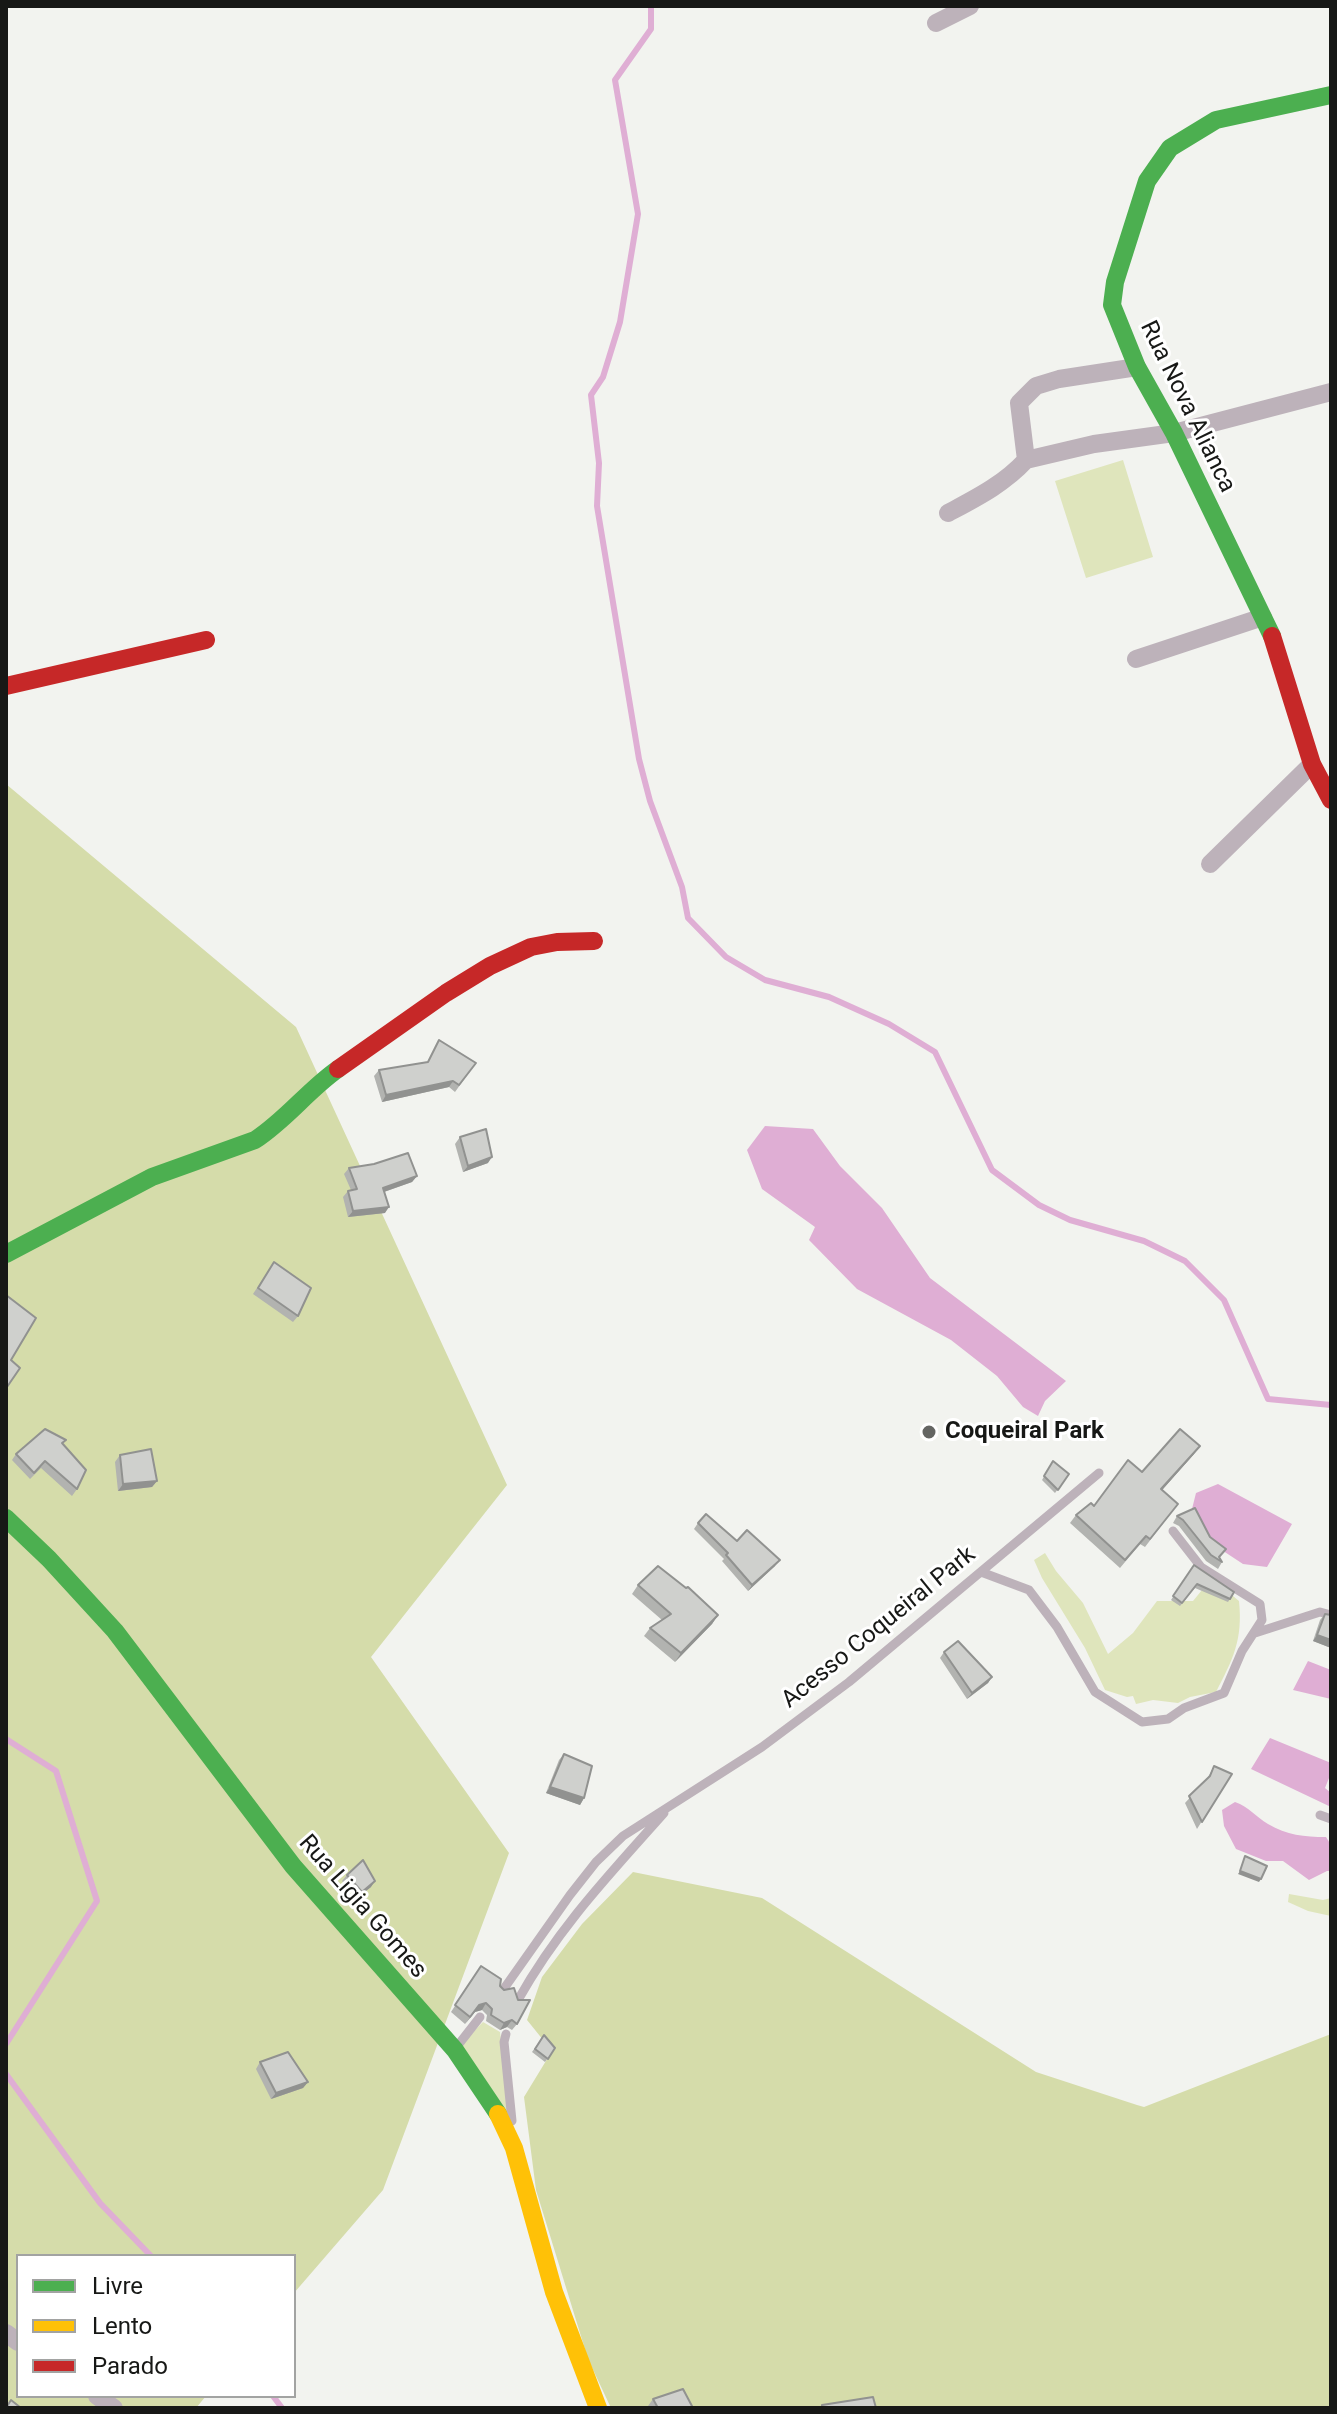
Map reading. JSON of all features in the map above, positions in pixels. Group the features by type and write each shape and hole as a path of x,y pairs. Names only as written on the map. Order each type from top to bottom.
{"street":[{"path":"936,23 970,6"},
{"name":"Rua Nova Alianca","path":"1331,95 1216,120 1170,148 1147,181 1115,282 1112,305 1137,367 1174,433 1276,645 1312,764 1331,800"},
{"path":"1026,460 1019,403 1036,386 1059,379 1137,367"},
{"path":"948,513 981,496 1026,460 1094,444 1174,433 1331,392"},
{"path":"1136,659 1263,617"},
{"path":"6,686 206,640"},
{"path":"1210,864 1312,764"},
{"path":"6,1254 152,1177 255,1140 269,1131 322,1080 490,966 531,947 557,942 594,941"},
{"name":"Rua Ligia Gomes","path":"6,1518 49,1559 115,1631 293,1866 455,2050 502,2121 514,2148 554,2292 598,2408"}],"lane":[{"name":"Acesso Coqueiral Park","path":"503,1990 596,1862 623,1836 762,1747 849,1682 1099,1473"},
{"path":"981,1572 1029,1590 1057,1627 1095,1692 1142,1722 1168,1719 1184,1708 1224,1693 1242,1651 1262,1620 1260,1604 1201,1567 1173,1531"},
{"path":"1255,1633 1320,1612 1331,1615"},
{"name":"Acesso Coqueiral Park","path":"518,2000 533,1972 573,1915 674,1802"},
{"path":"1320,1815 1331,1819"},
{"path":"455,2050 480,2017"},
{"path":"506,2034 504,2042 514,2148"}],"green space":[{"path":"1123,460 1153,557 1086,578 1055,481"},
{"path":"6,784 296,1027 507,1485 371,1657 509,1853 383,2190 296,2291 296,2254 16,2254 16,2398 204,2398 196,2408 6,2408"},
{"path":"1045,1553 1083,1603 1108,1654 1133,1633 1157,1601 1193,1601 1202,1590 1227,1591 1239,1601 1238,1638 1216,1692 1190,1697 1178,1703 1153,1700 1136,1704 1133,1696 1105,1690 1085,1648 1034,1560"},
{"path":"633,1872 762,1898 1036,2072 1144,2107 1331,2034 1331,2408 611,2408 588,2359 536,2190 524,2097 552,2051 527,2020 542,1977 582,1924"},
{"path":"1289,1894 1323,1900 1331,1898 1331,1916 1288,1902"},
{"path":"483,2022 500,2032 514,2148 455,2050"}],"shaded area":[{"path":"765,1126 813,1129 840,1166 882,1208 930,1278 1066,1381 1045,1401 1038,1416 1023,1407 997,1376 951,1340 857,1289 809,1240 815,1227 762,1189 747,1150"},
{"path":"1218,1484 1292,1524 1267,1567 1243,1564 1205,1539 1192,1509 1196,1493"},
{"path":"1308,1661 1331,1670 1331,1699 1293,1690"},
{"path":"1270,1738 1331,1763 1325,1788 1331,1793 1331,1807 1251,1769"},
{"path":"1235,1802 1282,1831 1326,1837 1331,1845 1331,1871 1309,1880 1283,1861 1266,1861 1236,1849 1224,1826 1222,1810"}],"building":[{"path":"439,1040 476,1063 459,1085 453,1081 386,1095 379,1070 428,1062"},
{"path":"486,1129 492,1157 468,1166 460,1137"},
{"path":"408,1153 417,1176 383,1188 389,1207 353,1211 348,1191 357,1189 349,1168"},
{"path":"274,1262 311,1288 298,1316 258,1288"},
{"path":"6,1295 36,1318 11,1360 20,1368 7,1387 6,1386"},
{"path":"45,1429 66,1440 62,1443 86,1470 77,1489 45,1461 34,1473 16,1454"},
{"path":"1180,1429 1200,1446 1161,1489 1178,1504 1150,1539 1146,1536 1125,1560 1076,1515 1091,1503 1094,1506 1128,1460 1142,1472"},
{"path":"151,1449 157,1481 123,1484 120,1455"},
{"path":"1053,1461 1069,1474 1058,1490 1044,1476"},
{"path":"1195,1508 1210,1537 1226,1549 1219,1557 1222,1562 1211,1555 1177,1516"},
{"path":"706,1514 737,1541 747,1530 780,1560 752,1585 726,1555 728,1553 698,1523"},
{"path":"1194,1565 1234,1592 1230,1599 1197,1584 1182,1603 1173,1596"},
{"path":"658,1566 688,1587 718,1615 681,1653 650,1628 671,1614 638,1585"},
{"path":"1325,1614 1331,1615 1331,1640 1317,1635"},
{"path":"958,1641 992,1677 972,1693 944,1652"},
{"path":"564,1754 592,1766 584,1798 550,1787"},
{"path":"1214,1766 1232,1774 1202,1822 1189,1796 1210,1776"},
{"path":"1245,1856 1267,1866 1261,1879 1240,1871"},
{"path":"363,1860 375,1881 362,1892 347,1875"},
{"path":"481,1966 501,1979 500,1986 504,1990 514,1988 518,2000 530,2000 517,2024 512,2020 504,2023 491,2015 492,2009 486,2003 479,2005 470,2017 455,2005"},
{"path":"544,2035 555,2048 548,2059 535,2049"},
{"path":"288,2052 308,2082 276,2093 260,2062"},
{"path":"683,2389 693,2408 658,2408 653,2399"},
{"path":"873,2397 876,2408 822,2408 822,2405"},
{"path":"11,2400 21,2408 6,2408"}],"waterway":[{"path":"651,6 651,29 615,80 638,214 620,322 603,377 591,395 599,463 597,506 639,759 650,801 682,887 688,918 726,957 765,980 829,997 889,1024 935,1052 992,1170 1039,1205 1070,1220 1144,1241 1185,1261 1224,1300 1268,1399 1331,1405"},
{"path":"6,1739 56,1771 97,1901 6,2044"},
{"path":"6,2074 100,2203 149,2254"},
{"path":"274,2398 282,2408"}],"traffic: fast":[{"path":"1272,636 1174,433 1137,367 1112,305 1115,282 1147,181 1170,148 1216,120 1331,95"},
{"path":"6,1254 152,1177 255,1140 338,1069"},
{"path":"6,1518 49,1559 115,1631 293,1866 455,2050 498,2114"}],"traffic: slow":[{"path":"498,2114 514,2148 554,2292 598,2408"}],"traffic: jam":[{"path":"1272,636 1312,764 1331,800"},
{"path":"6,686 206,640"},
{"path":"338,1069 490,966 531,947 557,942 594,941"}],"place":[{"name":"Coqueiral Park","path":"929,1432"}]}
